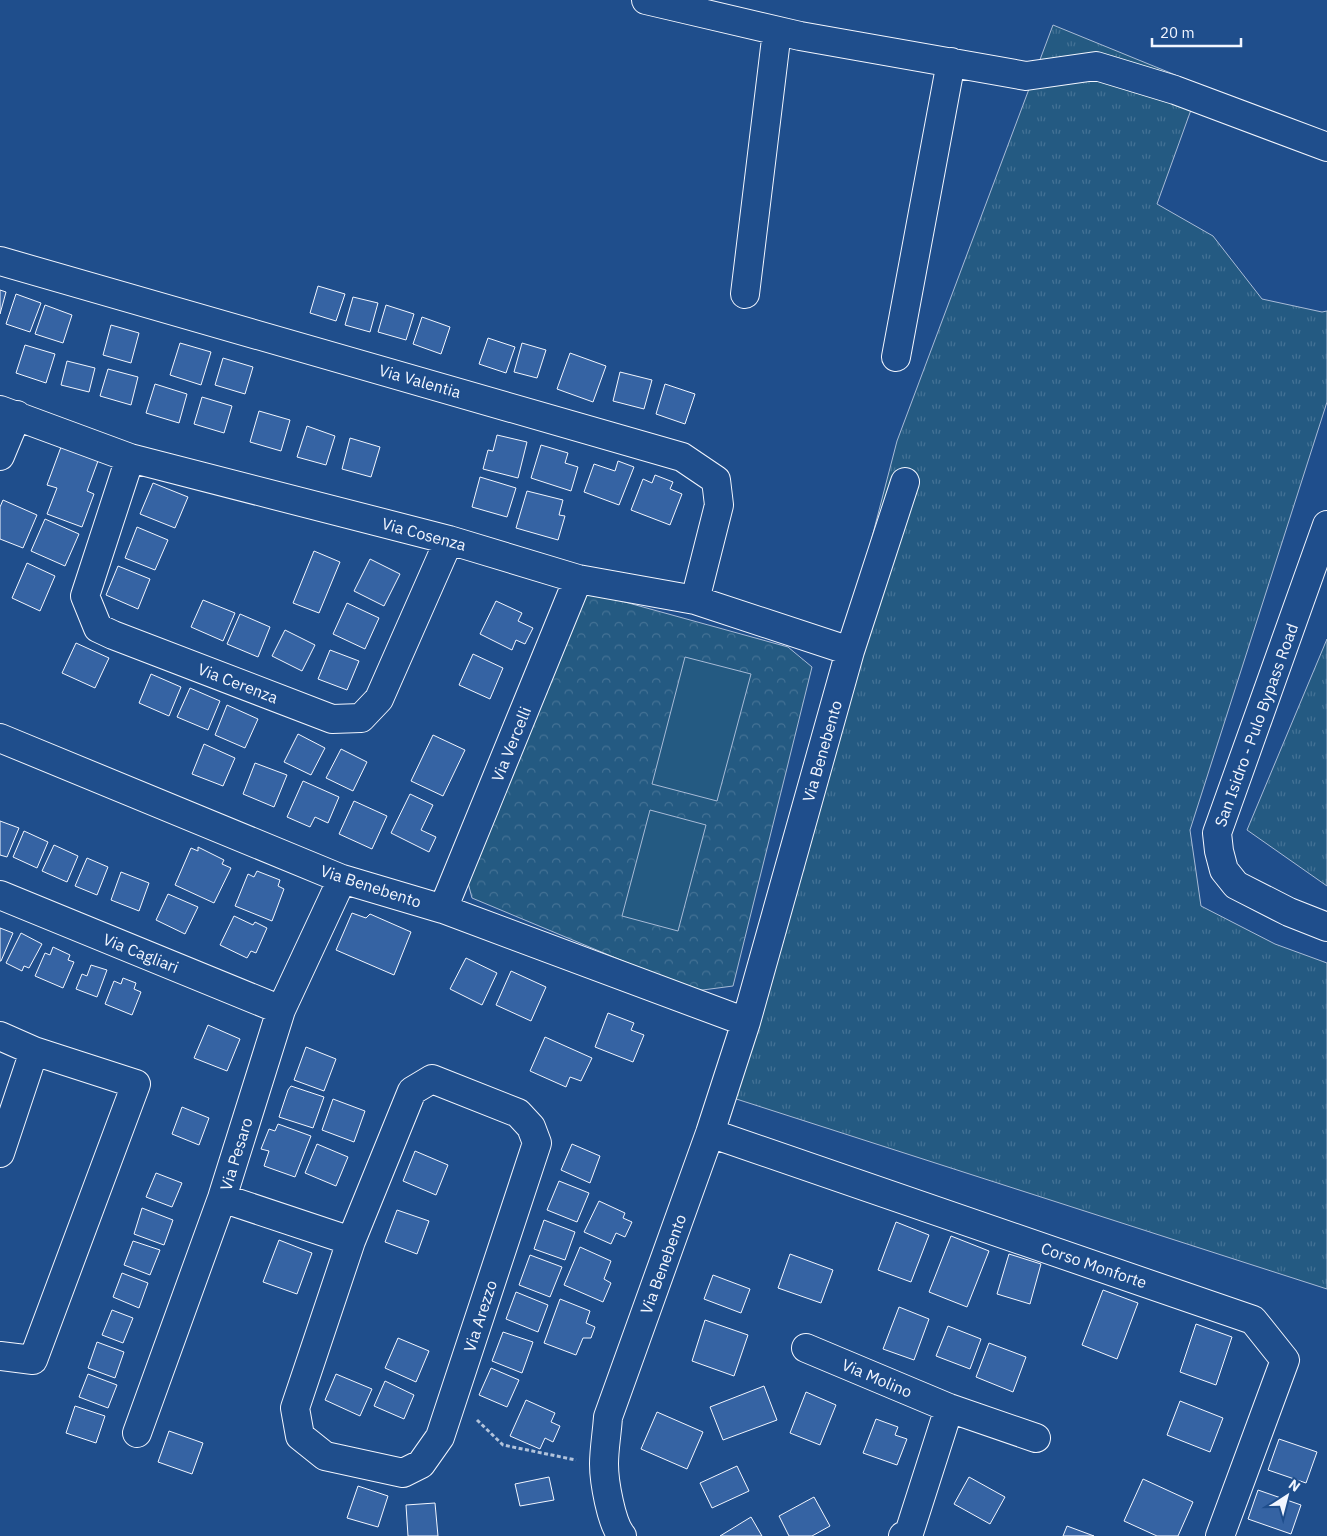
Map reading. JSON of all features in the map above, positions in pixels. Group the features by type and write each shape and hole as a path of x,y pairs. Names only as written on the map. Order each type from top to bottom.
{"street":[{"path":"646,0 777,31 1026,76 1096,66 1175,90 1327,147"},
{"path":"745,294 777,31"},
{"path":"896,357 951,62"},
{"name":"Via Valentia","path":"0,261 682,457 716,480 719,505 695,600"},
{"path":"0,456 8,413"},
{"name":"Via Cosenza","path":"8,413 130,458 449,540 578,580 695,600 850,651"},
{"name":"Via Cerenza","path":"130,458 85,596 98,628 113,636 332,719 361,718 380,700 449,540"},
{"name":"Via Benebento","path":"622,1536 618,1531 610,1510 604,1465 608,1417 710,1133 746,1022 850,651 904,482"},
{"name":"San Isidro - Pulo Bypass Road","path":"1327,525 1217,833 1224,870 1236,885 1289,912 1327,927"},
{"name":"Via Vercelli","path":"443,910 578,580"},
{"name":"Via Benebento","path":"0,738 342,878 443,910 746,1022"},
{"name":"Via Pesaro","path":"138,1433 222,1198 281,1010 342,878"},
{"name":"Via Cagliari","path":"0,895 281,1010"},
{"path":"0,1036 34,1051 136,1084 33,1360 0,1356"},
{"path":"0,1153 34,1051"},
{"name":"Via Arezzo","path":"432,1079 518,1112 531,1127 537,1143 440,1437 421,1464 403,1473 325,1456 300,1436 296,1408 351,1241 412,1091 432,1079"},
{"name":"Corso Monforte","path":"710,1133 1254,1320 1285,1360 1220,1536"},
{"path":"222,1198 351,1241"},
{"name":"Via Molino","path":"806,1348 949,1408 1036,1438"},
{"path":"909,1535 949,1408"}],"path":[{"path":"453,1398 503,1445 604,1465"}],"green space":[{"path":"1053,25 1200,85 1157,204 1213,236 1262,299 1322,312 1327,311 1327,402 1190,830 1201,906 1275,944 1327,963 1327,1289 727,1096 897,441"},
{"path":"585,591 788,647 812,667 733,986 695,991 472,898 467,879"},
{"path":"1327,639 1327,886 1247,830"},
{"path":"685,657 751,674 717,801 652,784"},
{"path":"650,810 706,825 678,931 622,916"}],"building":[{"path":"318,286 345,294 336,321 310,313"},
{"path":"0,290 6,292 0,314"},
{"path":"16,294 41,303 30,332 6,324"},
{"path":"353,297 378,303 370,332 345,325"},
{"path":"45,305 72,315 63,343 35,334"},
{"path":"386,305 414,314 406,340 378,332"},
{"path":"422,317 450,327 441,354 413,344"},
{"path":"111,325 139,333 131,363 103,355"},
{"path":"488,338 515,347 506,373 479,364"},
{"path":"180,343 211,352 201,385 170,375"},
{"path":"522,343 546,350 537,378 514,372"},
{"path":"25,345 55,354 46,383 16,373"},
{"path":"570,353 606,366 593,402 557,389"},
{"path":"223,358 253,367 245,394 215,385"},
{"path":"67,361 95,368 89,392 61,385"},
{"path":"108,369 138,377 131,405 100,396"},
{"path":"620,372 652,380 644,409 613,401"},
{"path":"155,384 187,394 179,423 146,413"},
{"path":"665,384 695,394 685,424 656,414"},
{"path":"202,397 232,406 224,433 194,424"},
{"path":"259,411 290,420 281,451 250,442"},
{"path":"307,426 335,436 326,465 297,457"},
{"path":"497,435 527,442 518,478 483,469 488,450 493,451"},
{"path":"350,438 380,447 371,477 342,469"},
{"path":"541,445 568,453 565,463 578,467 571,491 531,478"},
{"path":"61,447 98,461 87,491 94,494 82,527 47,514 57,488 47,485"},
{"path":"618,461 634,467 619,505 584,492 594,464 615,471"},
{"path":"655,475 673,482 670,489 682,494 670,525 631,510 643,479 652,483"},
{"path":"480,477 516,488 507,517 472,507"},
{"path":"153,483 188,497 175,528 140,514"},
{"path":"527,491 563,500 559,515 565,516 558,540 516,528"},
{"path":"3,500 37,515 23,548 0,539 0,507"},
{"path":"45,519 79,534 65,566 31,551"},
{"path":"137,527 168,540 155,570 125,558"},
{"path":"314,551 340,562 319,613 293,603"},
{"path":"370,559 400,574 384,606 354,591"},
{"path":"27,563 55,576 40,611 12,598"},
{"path":"118,566 150,579 138,609 106,595"},
{"path":"203,600 235,613 223,641 191,627"},
{"path":"496,601 522,613 518,621 533,628 525,644 516,640 512,650 480,634"},
{"path":"347,603 379,618 365,649 333,634"},
{"path":"240,614 270,627 258,657 227,644"},
{"path":"285,630 315,645 302,671 272,656"},
{"path":"76,643 109,658 95,688 62,673"},
{"path":"330,650 359,661 347,690 318,679"},
{"path":"473,654 503,668 490,699 459,685"},
{"path":"151,674 181,687 169,716 139,703"},
{"path":"190,688 220,701 208,730 177,717"},
{"path":"227,705 258,719 245,748 215,735"},
{"path":"298,734 325,748 311,775 284,762"},
{"path":"433,735 465,750 443,796 411,781"},
{"path":"204,744 235,758 223,786 192,774"},
{"path":"341,749 367,762 353,791 326,778"},
{"path":"255,763 287,775 274,807 243,794"},
{"path":"303,781 339,797 328,823 315,817 310,827 287,817"},
{"path":"410,794 433,805 421,830 436,837 429,852 391,833"},
{"path":"354,801 387,816 372,849 339,834"},
{"path":"0,821 19,828 7,857 0,855"},
{"path":"24,831 48,842 37,868 13,857"},
{"path":"54,845 78,856 67,882 42,871"},
{"path":"198,847 224,860 222,864 231,868 214,903 175,885 191,848 198,851"},
{"path":"87,858 108,867 97,895 75,886"},
{"path":"257,871 280,880 278,886 284,889 272,921 235,906 248,874 254,877"},
{"path":"121,872 149,883 139,911 111,900"},
{"path":"168,894 198,907 185,934 156,920"},
{"path":"352,913 366,918 370,914 411,932 394,975 336,950"},
{"path":"234,916 253,925 255,922 267,928 256,953 251,951 247,958 220,945"},
{"path":"0,928 13,933 1,961 0,961"},
{"path":"21,933 42,944 29,968 24,966 22,971 6,963"},
{"path":"53,947 70,955 68,960 74,962 63,988 35,976 45,953 50,955"},
{"path":"466,958 497,973 482,1005 450,989"},
{"path":"91,965 107,970 97,997 76,989 82,974 87,976"},
{"path":"511,971 546,987 531,1021 496,1005"},
{"path":"123,978 136,983 134,989 141,992 132,1015 105,1004 114,981 121,984"},
{"path":"608,1013 634,1023 631,1030 644,1035 633,1062 595,1047"},
{"path":"208,1025 240,1039 227,1071 194,1058"},
{"path":"545,1037 592,1058 581,1081 570,1077 566,1087 530,1071"},
{"path":"306,1047 336,1059 324,1091 294,1080"},
{"path":"291,1086 324,1097 313,1128 279,1117"},
{"path":"333,1099 365,1111 354,1142 322,1130"},
{"path":"182,1107 209,1118 199,1145 172,1134"},
{"path":"278,1124 311,1136 295,1177 264,1166 269,1151 261,1149 269,1129 275,1131"},
{"path":"317,1144 348,1157 336,1186 305,1173"},
{"path":"572,1144 600,1156 590,1183 561,1170"},
{"path":"415,1151 448,1165 436,1195 403,1181"},
{"path":"156,1173 182,1183 172,1207 146,1197"},
{"path":"559,1181 589,1193 577,1222 547,1210"},
{"path":"599,1201 625,1213 623,1218 632,1222 625,1237 616,1233 611,1244 584,1232"},
{"path":"142,1208 173,1220 164,1245 134,1234"},
{"path":"397,1210 429,1221 417,1254 385,1242"},
{"path":"544,1220 575,1232 565,1260 534,1249"},
{"path":"896,1222 929,1235 911,1282 878,1270"},
{"path":"951,1236 989,1251 967,1307 929,1292"},
{"path":"279,1240 312,1253 297,1294 263,1282"},
{"path":"133,1241 160,1250 150,1275 124,1265"},
{"path":"580,1247 611,1261 604,1279 611,1283 603,1302 564,1285"},
{"path":"790,1254 833,1270 821,1303 778,1288"},
{"path":"1009,1254 1041,1264 1030,1304 997,1294"},
{"path":"530,1255 562,1267 550,1297 519,1285"},
{"path":"122,1273 148,1283 139,1308 113,1297"},
{"path":"713,1275 750,1289 741,1313 704,1299"},
{"path":"1103,1290 1138,1303 1117,1359 1082,1345"},
{"path":"516,1292 548,1305 538,1332 506,1319"},
{"path":"560,1299 590,1311 586,1323 595,1327 591,1338 583,1338 576,1355 544,1343"},
{"path":"899,1307 929,1319 914,1360 883,1349"},
{"path":"112,1310 133,1318 123,1343 102,1335"},
{"path":"705,1320 748,1335 734,1376 692,1361"},
{"path":"1196,1324 1232,1337 1216,1385 1180,1372"},
{"path":"948,1326 981,1339 970,1369 936,1356"},
{"path":"503,1332 533,1342 522,1373 492,1361"},
{"path":"398,1338 429,1351 416,1382 385,1368"},
{"path":"97,1342 124,1352 115,1378 88,1368"},
{"path":"989,1343 1026,1357 1013,1392 976,1377"},
{"path":"491,1368 519,1380 507,1407 479,1395"},
{"path":"88,1374 117,1385 108,1408 79,1397"},
{"path":"336,1374 372,1389 360,1416 325,1400"},
{"path":"385,1381 414,1395 404,1419 374,1406"},
{"path":"764,1386 777,1420 723,1440 710,1407"},
{"path":"806,1392 836,1405 820,1445 790,1433"},
{"path":"526,1400 555,1413 551,1422 560,1426 553,1442 545,1438 540,1449 510,1436"},
{"path":"1180,1401 1223,1418 1210,1452 1167,1435"},
{"path":"75,1406 105,1416 96,1443 66,1433"},
{"path":"657,1412 703,1432 687,1469 641,1449"},
{"path":"876,1419 898,1427 895,1435 907,1439 897,1465 863,1453"},
{"path":"169,1431 203,1443 192,1474 158,1462"},
{"path":"1279,1439 1317,1452 1306,1483 1268,1470"},
{"path":"737,1466 749,1491 712,1508 700,1483"},
{"path":"549,1477 554,1500 520,1506 515,1484"},
{"path":"969,1477 1005,1497 990,1524 954,1504"},
{"path":"1143,1479 1193,1502 1178,1536 1157,1536 1124,1521"},
{"path":"358,1486 388,1496 378,1527 347,1518"},
{"path":"1258,1490 1301,1505 1291,1534 1248,1519"},
{"path":"814,1497 830,1526 812,1536 789,1536 779,1516"},
{"path":"435,1503 438,1536 408,1536 406,1505"},
{"path":"751,1517 762,1536 720,1536"},
{"path":"1067,1526 1094,1536 1063,1536"}]}
